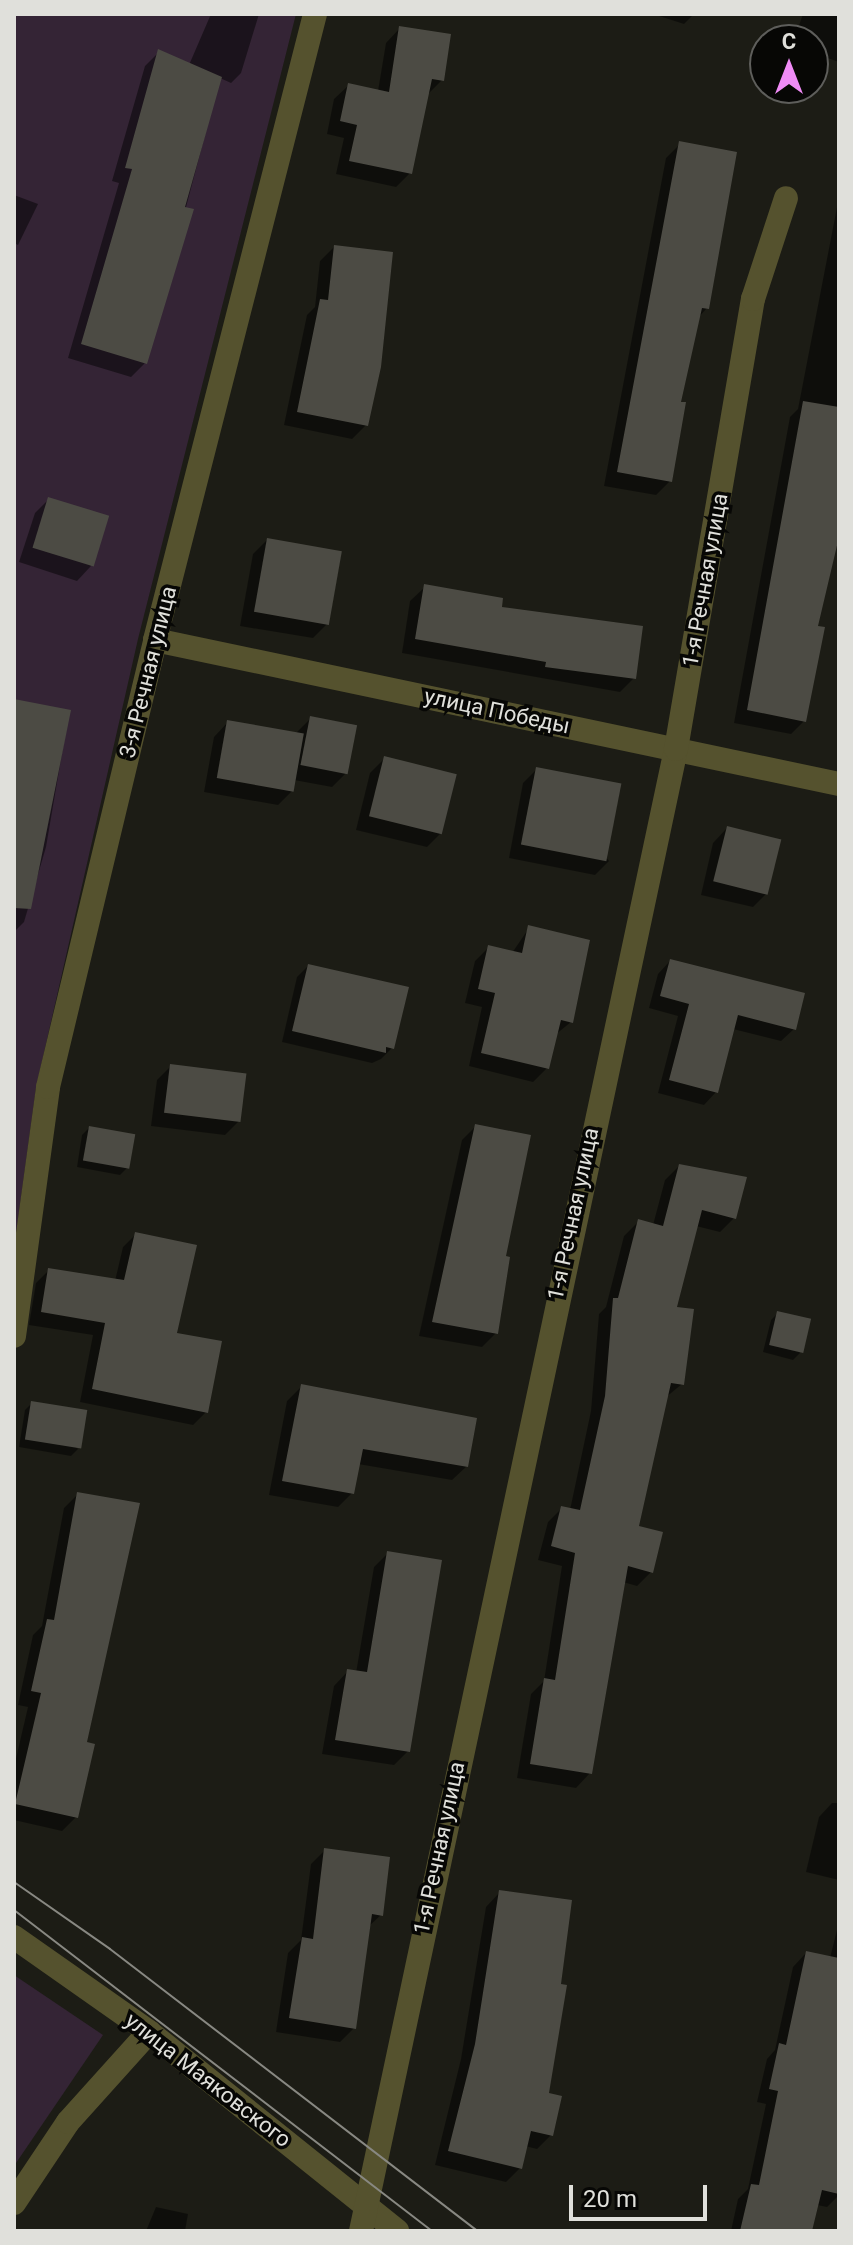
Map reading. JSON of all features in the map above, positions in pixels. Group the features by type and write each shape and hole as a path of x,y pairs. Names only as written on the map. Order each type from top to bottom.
{"street":[{"name":"3-я Речная улица","path":"14,1336 48,1087 155,640 315,14"},
{"name":"1-я Речная улица","path":"361,2231 619,996 676,749 753,299 786,198"},
{"name":"улица Победы","path":"155,640 839,784"},
{"name":"улица Маяковского","path":"14,1937 149,2032 397,2231"},
{"path":"14,2203 68,2122 149,2032"}],"shaded area":[{"path":"14,14 296,14 138,639 36,1088 14,1249"},
{"path":"14,1975 103,2035 14,2166"}],"building":[{"path":"399,26 451,34 444,81 432,79 412,174 349,161 357,125 340,121 348,83 389,92"},
{"path":"158,49 222,77 185,207 194,209 147,364 81,344 132,169 125,168"},
{"path":"679,141 737,152 709,309 702,308 681,402 686,402 672,482 617,472"},
{"path":"334,245 393,252 381,367 368,426 297,412 320,299 328,300"},
{"path":"803,401 839,407 839,537 818,626 825,627 806,722 747,710"},
{"path":"48,497 109,516 94,566 33,548"},
{"path":"267,538 342,551 329,625 254,612"},
{"path":"424,584 503,598 502,607 643,626 636,679 545,667 546,662 415,639"},
{"path":"14,699 71,710 31,909 14,908"},
{"path":"310,716 357,725 348,774 300,765"},
{"path":"227,720 304,734 294,792 217,778"},
{"path":"384,756 457,774 442,834 369,816"},
{"path":"536,767 621,784 606,861 521,845"},
{"path":"727,826 781,840 768,895 713,881"},
{"path":"528,925 590,940 573,1023 561,1020 549,1069 481,1053 495,993 478,989 488,945 522,953"},
{"path":"670,959 805,993 796,1030 738,1015 718,1093 669,1080 689,1004 660,996"},
{"path":"308,964 409,987 394,1049 386,1047 386,1053 292,1031"},
{"path":"170,1064 246,1073 240,1122 164,1113"},
{"path":"475,1124 531,1135 506,1256 510,1257 498,1334 432,1322"},
{"path":"89,1126 135,1134 129,1169 83,1160"},
{"path":"679,1164 747,1177 736,1219 702,1210 677,1307 694,1309 684,1385 671,1383 639,1526 663,1532 653,1573 628,1566 592,1774 530,1764 544,1678 555,1680 575,1553 551,1546 561,1506 580,1510 605,1396 613,1298 618,1298 638,1219 663,1226"},
{"path":"135,1232 197,1245 177,1333 222,1341 208,1413 92,1389 105,1323 41,1312 48,1268 124,1280"},
{"path":"777,1311 811,1319 803,1353 769,1345"},
{"path":"301,1384 477,1418 468,1467 363,1449 354,1494 282,1481"},
{"path":"31,1401 87,1410 81,1448 25,1440"},
{"path":"77,1492 140,1503 87,1742 95,1744 78,1818 15,1804 41,1693 31,1691 47,1619 54,1620"},
{"path":"387,1551 442,1560 410,1752 335,1740 347,1669 367,1672"},
{"path":"324,1848 390,1857 383,1916 372,1914 356,2029 289,2018 302,1937 313,1939"},
{"path":"499,1890 572,1900 561,1984 567,1985 549,2093 562,2096 553,2136 531,2131 522,2169 448,2151 475,2044"},
{"path":"806,1951 839,1958 839,2194 822,2190 812,2231 740,2231 751,2184 759,2185 778,2091 769,2089 779,2043 786,2045"}],"tram line":[{"path":"14,1882 110,1949 477,2231"},
{"path":"14,1910 432,2231"}]}
